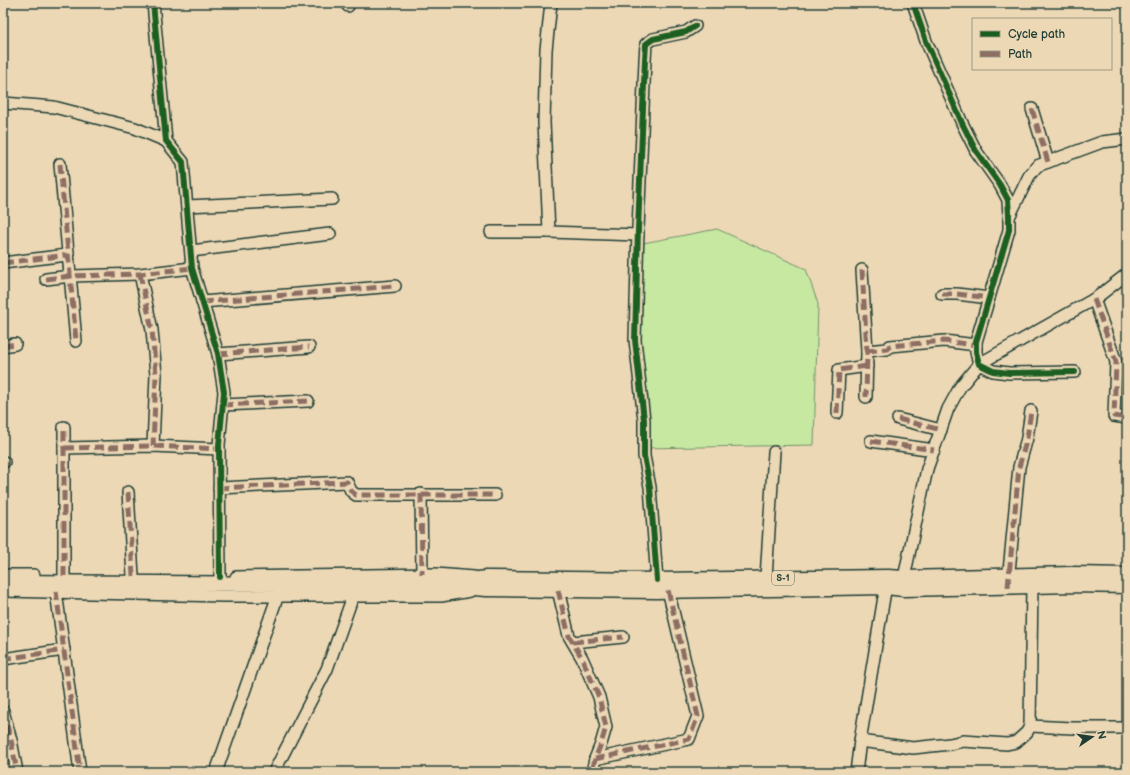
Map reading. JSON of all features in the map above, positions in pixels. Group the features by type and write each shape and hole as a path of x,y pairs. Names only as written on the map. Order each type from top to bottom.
{"main road":[{"name":"S-1","path":"3,582 438,585 766,578 887,582 904,589 1008,581 1072,574 1127,576"},
{"name":"S-1","path":"486,584 558,590 668,590 887,582 904,578 1008,581 1032,586 1127,586"}],"street":[{"path":"153,3 166,141"},
{"path":"549,232 544,122 546,50 551,3"},
{"path":"913,3 926,41 962,123 976,152 1000,185 1008,200 1010,216 1009,230 976,345 979,364 993,371 1009,373 1075,372"},
{"path":"656,580 650,487 644,456 644,420 635,340 646,44 652,39 686,32 695,26"},
{"path":"3,103 54,107 135,128 166,141 184,162 192,268 218,354 224,392 219,449 220,577"},
{"path":"1032,109 1048,162"},
{"path":"1010,216 1028,176 1037,166 1102,142 1127,139"},
{"path":"60,164 67,255 71,276 76,341"},
{"path":"187,206 332,199"},
{"path":"491,232 638,235"},
{"path":"191,251 330,234"},
{"path":"3,263 67,255"},
{"path":"46,279 71,276 140,274 192,268"},
{"path":"862,270 867,351 866,397"},
{"path":"140,274 152,330 156,375 152,446"},
{"path":"904,578 927,468 948,409 960,387 979,364 1094,299 1127,274"},
{"path":"202,302 395,286"},
{"path":"942,294 957,294 989,298"},
{"path":"1094,299 1116,362 1114,416 1127,418"},
{"path":"867,351 887,349 890,346 944,341 976,345"},
{"path":"3,346 15,344"},
{"path":"218,354 309,347"},
{"path":"837,414 839,370 867,366"},
{"path":"223,405 308,401"},
{"path":"1008,581 1019,467 1027,438 1031,411"},
{"path":"898,420 940,430"},
{"path":"64,427 64,576"},
{"path":"871,441 934,450"},
{"path":"64,448 152,446 219,449"},
{"path":"766,578 774,452"},
{"path":"219,488 347,482 351,491 356,495 495,495"},
{"path":"128,492 133,576"},
{"path":"421,494 422,574"},
{"path":"3,575 220,577 435,574 486,584"},
{"path":"848,772 857,768 860,741 887,582"},
{"path":"3,591 224,596 441,596 486,584"},
{"path":"860,741 913,748 963,741 1008,744 1016,742 1028,732 1030,726 1032,586"},
{"path":"558,590 569,636 582,658 599,697 606,727 602,744 595,758 592,772"},
{"path":"595,758 689,739 694,730 698,716 668,590"},
{"path":"56,591 80,772"},
{"path":"216,772 278,595"},
{"path":"274,772 327,669 353,596"},
{"path":"573,642 623,637"},
{"path":"3,659 64,650"},
{"path":"3,711 11,740 17,772"},
{"path":"1030,726 1127,728"}],"green space":[{"path":"717,229 806,269 818,304 814,445 645,448 638,244"}],"marked path":[{"path":"1032,109 1048,162"},
{"path":"60,164 76,341"},
{"path":"3,263 67,255"},
{"path":"46,279 71,276 140,274 192,268"},
{"path":"862,270 867,351 866,397"},
{"path":"140,274 152,330 156,375 153,446"},
{"path":"202,302 395,286"},
{"path":"942,294 957,294 989,298"},
{"path":"1094,299 1116,362 1114,416 1127,418"},
{"path":"867,351 887,349 890,346 944,341 976,345"},
{"path":"3,346 15,344"},
{"path":"218,354 309,347"},
{"path":"837,413 839,370 867,366"},
{"path":"223,405 308,401"},
{"path":"1008,587 1019,467 1027,438 1031,411"},
{"path":"898,419 941,430"},
{"path":"64,427 64,576"},
{"path":"871,441 934,450"},
{"path":"64,448 153,446 219,449"},
{"path":"219,488 347,482 351,491 356,495 495,495"},
{"path":"128,492 133,576"},
{"path":"421,494 422,574"},
{"path":"558,590 569,636 582,658 599,697 606,727 592,772"},
{"path":"595,759 689,739 698,716 668,590"},
{"path":"56,591 80,772"},
{"path":"573,642 623,637"},
{"path":"3,659 64,650"},
{"path":"3,711 11,740 17,772"}],"cycle path":[{"path":"153,3 166,141 183,162 192,268 218,354 224,392 219,445 220,577"},
{"path":"913,3 926,41 962,123 976,151 1000,185 1008,200 1009,230 976,342 976,352 979,364 993,371 1009,373 1075,372"},
{"path":"657,580 650,487 644,456 644,420 635,340 646,44 653,39 686,32 695,26"}]}
